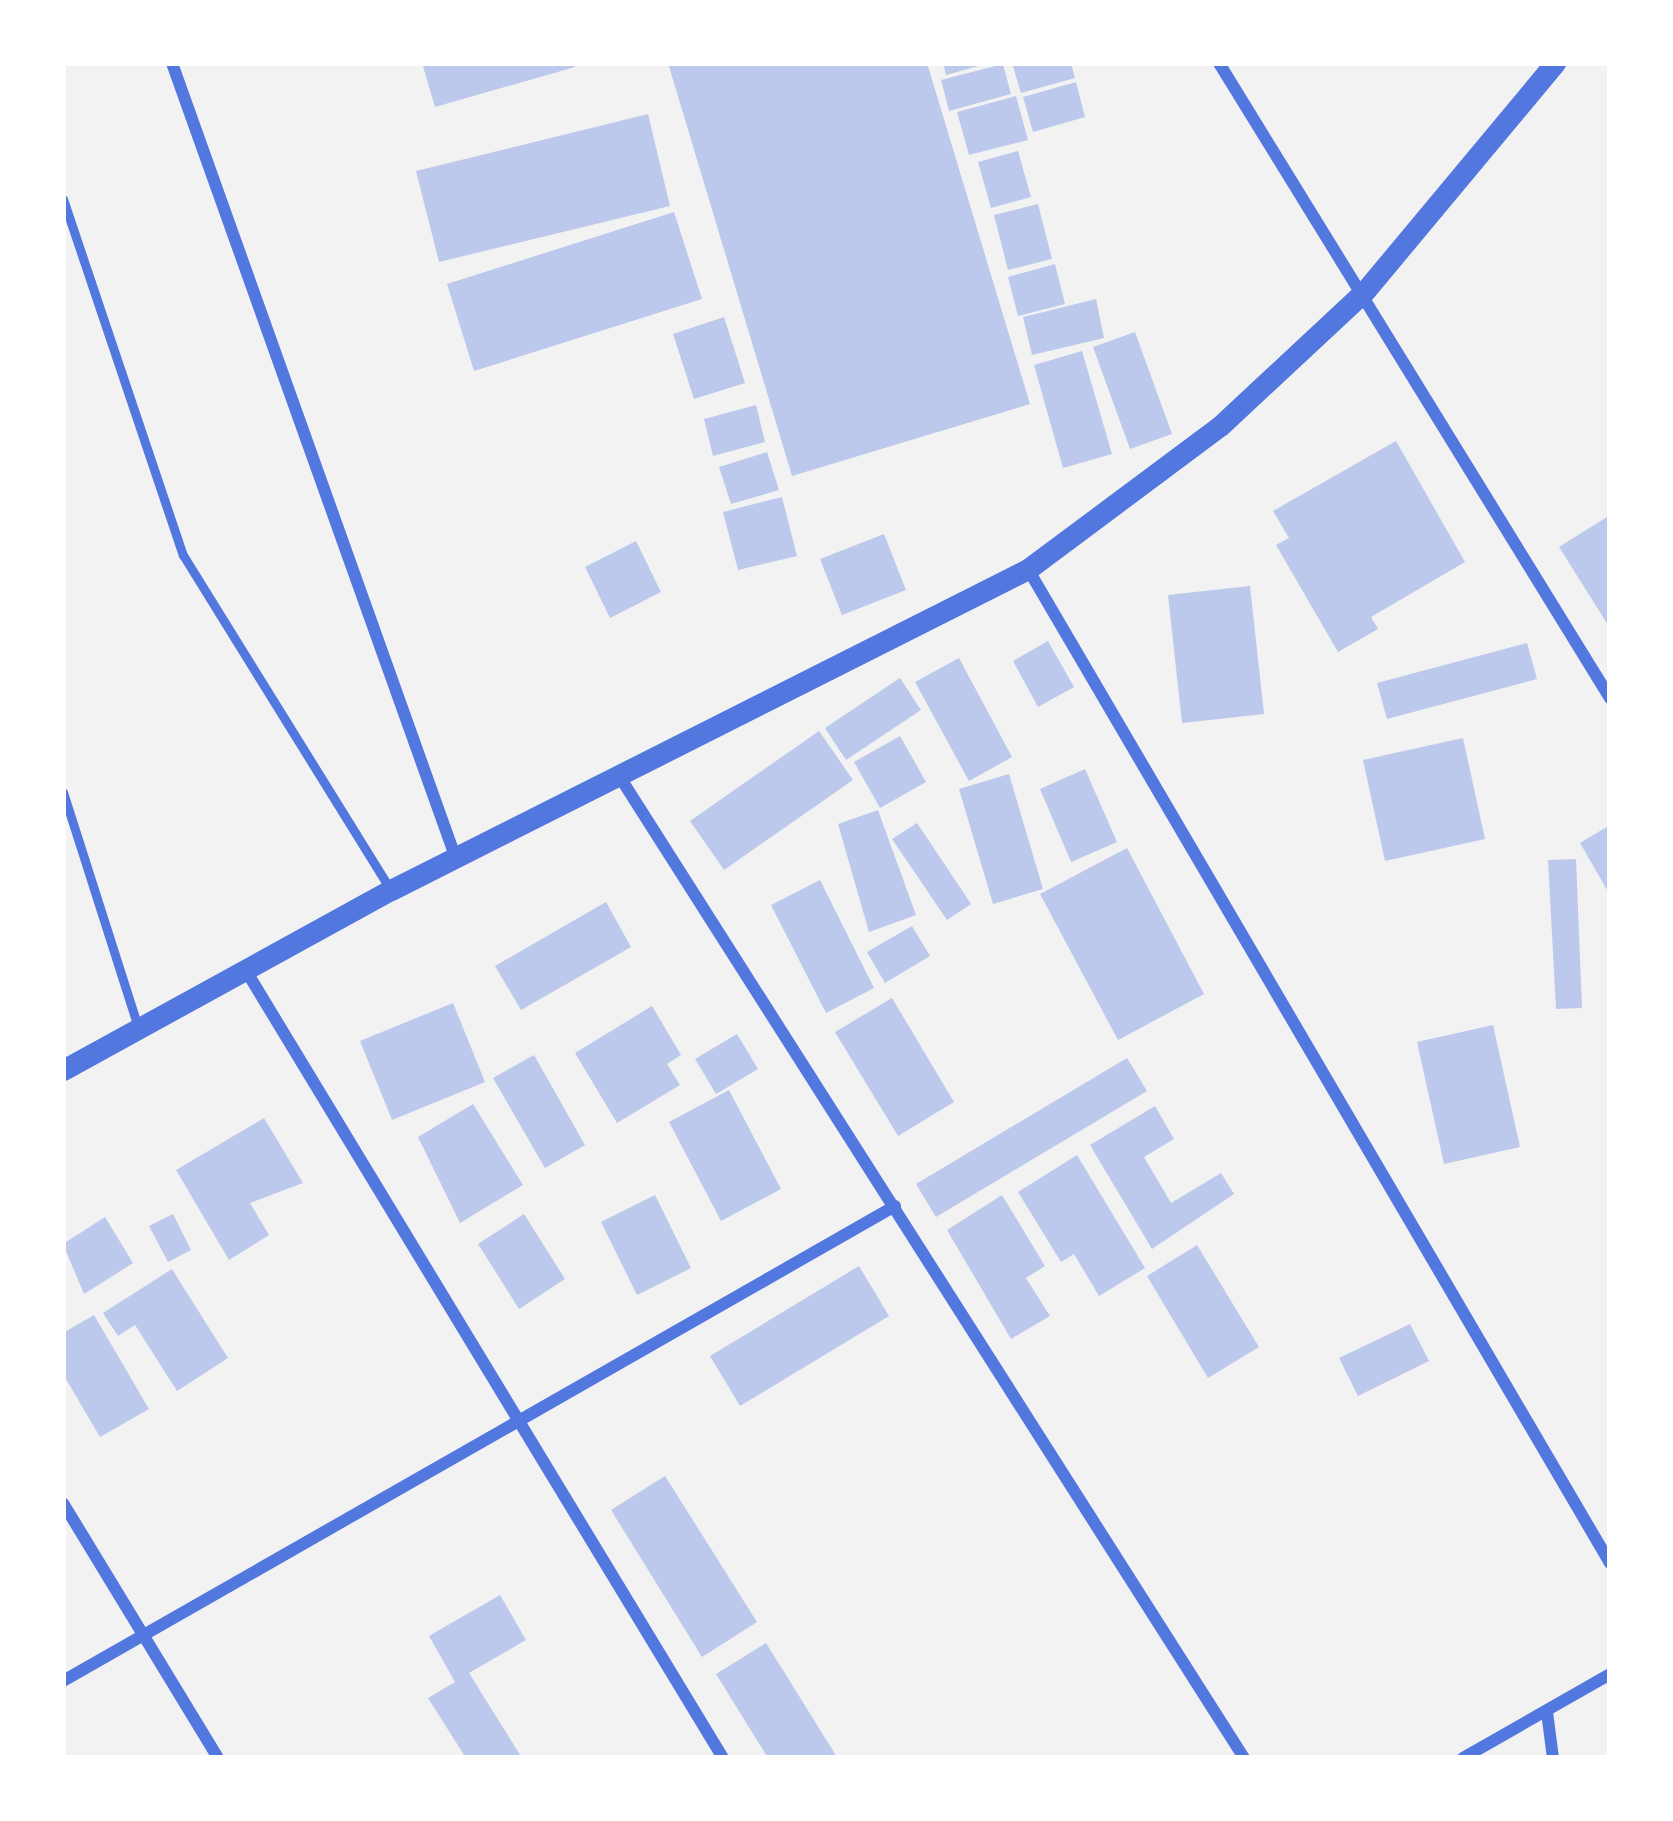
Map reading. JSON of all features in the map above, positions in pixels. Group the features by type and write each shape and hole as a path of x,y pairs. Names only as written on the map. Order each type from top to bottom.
{"street":[{"path":"172,63 456,859"},
{"path":"1219,63 1365,291 1610,698"},
{"path":"63,1070 391,890 623,782 1028,569 1220,426 1365,291 1555,63"},
{"path":"1028,569 1610,1563"},
{"path":"623,782 1244,1758"},
{"path":"245,969 723,1758"},
{"path":"63,1681 895,1206"},
{"path":"63,1503 218,1758"},
{"path":"1462,1758 1610,1674"},
{"path":"1547,1712 1553,1758"}],"lane":[{"path":"63,199 183,555 391,890"},
{"path":"63,792 138,1028"}],"building":[{"path":"422,63 574,63 575,67 435,107"},
{"path":"668,63 927,63 1030,404 792,476"},
{"path":"943,63 986,63 986,64 946,75"},
{"path":"1012,63 1071,63 1075,78 1021,93"},
{"path":"1003,64 1011,94 949,111 941,80"},
{"path":"1076,82 1085,117 1033,132 1023,97"},
{"path":"1016,96 1028,140 969,155 957,112"},
{"path":"648,114 670,206 439,262 416,171"},
{"path":"1018,151 1031,197 991,208 978,162"},
{"path":"1038,204 1052,259 1008,270 994,215"},
{"path":"674,212 702,299 474,371 447,284"},
{"path":"1055,264 1065,304 1018,316 1008,277"},
{"path":"1096,299 1104,338 1032,355 1023,317"},
{"path":"724,317 745,383 694,399 673,334"},
{"path":"1135,332 1172,434 1130,449 1093,347"},
{"path":"1082,351 1112,454 1063,468 1034,365"},
{"path":"756,405 765,442 713,456 704,419"},
{"path":"1396,441 1465,562 1371,617 1378,629 1338,652 1276,545 1289,538 1273,511"},
{"path":"767,452 779,490 731,504 719,467"},
{"path":"782,497 797,556 738,570 723,512"},
{"path":"1610,515 1610,628 1559,547"},
{"path":"884,534 906,590 842,615 820,559"},
{"path":"636,541 661,592 610,618 585,567"},
{"path":"1250,586 1264,714 1182,723 1168,595"},
{"path":"1048,641 1074,687 1038,707 1013,661"},
{"path":"1527,643 1537,679 1387,719 1377,683"},
{"path":"959,658 1012,757 969,781 915,682"},
{"path":"900,678 921,710 846,760 825,728"},
{"path":"819,731 853,780 724,870 690,821"},
{"path":"900,736 926,782 880,808 854,762"},
{"path":"1463,738 1485,839 1385,861 1363,760"},
{"path":"1085,769 1117,842 1071,862 1040,789"},
{"path":"1009,774 1043,889 993,904 959,789"},
{"path":"878,810 916,915 869,932 838,824"},
{"path":"917,823 971,904 947,920 892,839"},
{"path":"1610,825 1610,895 1580,843"},
{"path":"1127,848 1204,994 1118,1040 1040,894"},
{"path":"1576,859 1582,1008 1556,1009 1548,860"},
{"path":"820,880 874,988 826,1013 771,905"},
{"path":"606,902 631,947 521,1010 495,966"},
{"path":"912,926 930,956 885,983 867,952"},
{"path":"892,998 954,1102 898,1136 835,1032"},
{"path":"453,1003 485,1082 392,1120 360,1041"},
{"path":"652,1006 681,1055 667,1064 680,1085 617,1123 575,1053"},
{"path":"1493,1025 1520,1147 1444,1164 1417,1042"},
{"path":"737,1034 758,1069 716,1094 695,1059"},
{"path":"534,1055 585,1145 545,1168 493,1078"},
{"path":"1127,1058 1147,1091 936,1217 916,1184"},
{"path":"729,1090 781,1189 721,1221 669,1122"},
{"path":"473,1104 523,1185 460,1223 418,1137"},
{"path":"1155,1106 1174,1139 1144,1157 1171,1203 1221,1173 1234,1194 1152,1249 1090,1145"},
{"path":"264,1118 303,1183 250,1203 269,1235 229,1260 176,1170"},
{"path":"1077,1155 1145,1268 1099,1296 1074,1254 1061,1262 1018,1192"},
{"path":"655,1195 691,1268 637,1295 601,1222"},
{"path":"1002,1195 1045,1266 1026,1278 1050,1316 1011,1339 947,1230"},
{"path":"173,1214 191,1250 168,1262 149,1226"},
{"path":"524,1214 565,1279 519,1309 478,1244"},
{"path":"105,1217 133,1263 84,1294 63,1244"},
{"path":"1197,1245 1259,1347 1208,1378 1147,1276"},
{"path":"859,1266 889,1316 740,1406 710,1356"},
{"path":"172,1269 228,1358 177,1391 135,1325 118,1336 103,1313"},
{"path":"94,1315 149,1409 100,1437 63,1374 63,1333"},
{"path":"1410,1324 1429,1361 1358,1396 1339,1358"},
{"path":"665,1476 757,1622 702,1657 611,1510"},
{"path":"500,1595 526,1640 469,1673 522,1758 466,1758 428,1698 455,1682 429,1636"},
{"path":"766,1643 837,1758 768,1758 716,1674"}]}
